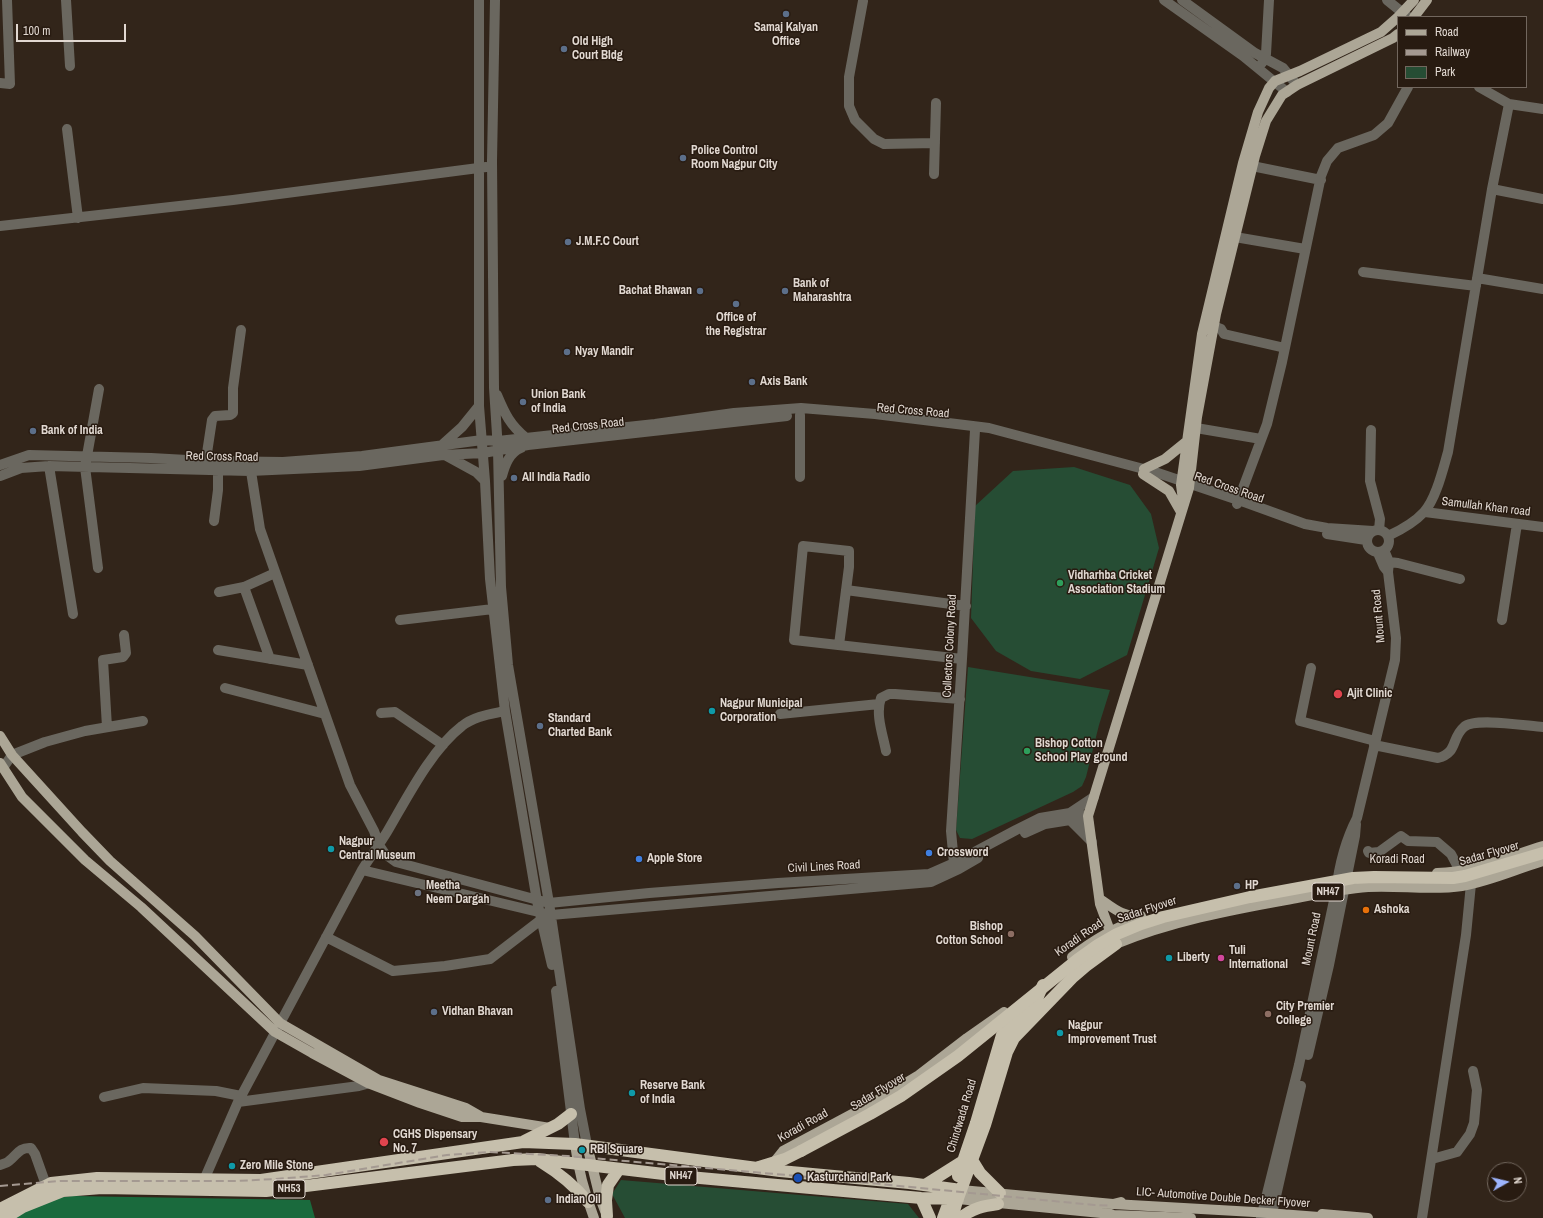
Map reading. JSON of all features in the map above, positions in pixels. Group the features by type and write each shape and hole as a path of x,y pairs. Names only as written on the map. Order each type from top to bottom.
{"highway":[{"name":"Sadar Flyover","path":"803,1153 901,1096 958,1056 1062,971 1098,945 1117,934 1140,924 1250,897 1353,878 1453,878 1465,876 1543,853"},
{"name":"Sadar Flyover","path":"778,1166 785,1159 803,1153 883,1114 924,1088 991,1039 1027,1007 1099,949 1122,937 1147,927 1232,905 1329,887 1378,881 1455,883 1493,874 1543,857"},
{"name":"NH47","path":"1002,1052 1046,1003 1086,966 1116,944"},
{"path":"1002,1052 1002,1034 1035,1004 1047,978"},
{"name":"Chindwada Road","path":"956,1194 968,1161 1002,1052"},
{"path":"523,1142 558,1124 571,1114"},
{"name":"NH53","path":"0,1209 51,1183 97,1178 261,1180 523,1142 575,1144"},
{"name":"NH47","path":"575,1144 760,1168 778,1166"},
{"path":"537,1159 555,1170 579,1191 588,1202"},
{"name":"NH53","path":"5,1218 23,1207 63,1192 102,1188 266,1191 513,1160 537,1159 578,1163"},
{"path":"925,1185 968,1161 989,1184 999,1199 969,1211 961,1218"},
{"name":"NH47","path":"578,1163 619,1169 770,1184"},
{"path":"778,1166 925,1185 956,1194 921,1198 770,1184 778,1166"},
{"path":"607,1217 606,1200 608,1185 619,1169"},
{"path":"943,1218 956,1194"},
{"path":"952,1218 956,1194"},
{"path":"921,1198 930,1218"}],"main road":[{"path":"1402,16 1414,0"},
{"path":"1415,16 1427,0"},
{"path":"1185,485 1186,442 1202,334 1230,213 1258,112 1269,88 1275,81 1300,71 1381,32 1397,20"},
{"path":"1116,944 1110,931 1100,899 1088,820 1182,507 1213,326 1252,166 1266,121 1282,95 1297,85 1396,38"},
{"path":"1182,507 1169,491 1144,472 1165,459 1186,442"},
{"path":"0,736 12,755 82,832 110,861 189,931 278,1027 379,1080 466,1108 481,1117"},
{"path":"2,765 22,797 85,860 278,1027 312,1053 368,1083 420,1104 462,1117 481,1117 550,1128"},
{"name":"Koradi Road","path":"778,1166 783,1151 871,1104 919,1074 1006,1011 1094,940 1128,923 1150,916 1262,889 1342,875 1372,872 1442,873 1460,871 1543,846"},
{"name":"NH47","path":"1116,944 1133,937 1254,905 1367,887 1393,886 1440,888 1471,884 1492,879 1543,861"},
{"path":"1100,899 1119,912 1132,917 1150,916"},
{"path":"177,941 189,931"},
{"path":"575,1144 578,1163 588,1202 594,1218"},
{"path":"587,1145 600,1198 607,1217"},
{"path":"956,1194 1114,1212 1124,1201 1267,1214 1368,1218"},
{"name":"LIC- Automotive Double Decker Flyover","path":"1114,1212 1190,1218"},
{"name":"LIC- Automotive Double Decker Flyover","path":"1114,1212 1254,1212 1332,1218"}],"street":[{"path":"0,83 10,84 7,0"},
{"path":"66,0 70,66"},
{"path":"479,0 479,406 485,481 490,579 505,711 538,901 544,915 587,1145"},
{"path":"326,937 393,971 445,966 490,959 544,915 549,903 508,665 501,587 498,446 494,388 492,166 495,0"},
{"path":"1164,0 1242,56 1287,92"},
{"path":"1182,0 1264,58 1283,68 1297,85"},
{"path":"1258,70 1266,54 1269,0"},
{"path":"1388,0 1402,16"},
{"path":"863,1 849,77 849,106 855,120 874,139 884,144 935,143"},
{"path":"1381,32 1396,38"},
{"path":"1371,430 1370,481 1380,519 1376,530 1367,536 1366,540 1367,547 1371,550 1381,552 1389,545 1388,536 1382,531 1376,530 1327,528 1305,524 1238,502 1267,424 1285,348 1305,249 1326,161 1338,148 1374,135 1388,124 1407,88"},
{"path":"1481,88 1509,104 1543,109"},
{"path":"934,174 936,103"},
{"path":"1388,536 1407,527 1425,512 1439,484 1448,452 1492,189 1509,104"},
{"path":"67,129 78,218"},
{"path":"0,226 233,200 492,166"},
{"path":"1252,166 1321,180"},
{"path":"1492,189 1543,199"},
{"path":"1235,237 1305,249"},
{"path":"1363,272 1543,289"},
{"path":"1213,326 1221,329 1224,334 1285,348"},
{"path":"205,465 212,420 215,416 230,415 232,413 233,388 241,330"},
{"path":"494,388 506,417 527,441 515,451 505,464 498,490"},
{"path":"98,568 85,467 99,390"},
{"path":"479,406 443,450 476,472 485,481"},
{"path":"655,427 734,413 801,408 875,414 989,428 1144,472"},
{"path":"800,415 800,477"},
{"name":"Red Cross Road","path":"443,450 483,453 498,446 527,441 655,427 800,415 975,430 1144,472 1238,502 1310,531 1366,540"},
{"path":"1196,428 1261,439"},
{"name":"Collectors Colony Road","path":"954,863 951,831 966,606 975,430"},
{"name":"Red Cross Road","path":"0,465 30,455 87,456 223,467 360,466 443,450 482,440 498,446"},
{"name":"Red Cross Road","path":"0,476 21,468 49,466 85,467 205,465"},
{"path":"49,466 73,614"},
{"path":"245,466 260,529 275,573 350,785 374,831 379,845"},
{"path":"214,521 223,467"},
{"name":"Samullah Khan road","path":"1425,512 1543,527"},
{"path":"1502,620 1516,524"},
{"path":"840,645 849,552 803,546 794,640 962,660"},
{"name":"Mount Road","path":"1267,1214 1329,965 1348,836 1357,818 1395,660 1396,638 1389,567 1381,552"},
{"path":"1389,567 1398,563 1460,579"},
{"path":"219,592 244,587 275,573"},
{"path":"244,587 270,659"},
{"path":"846,590 966,606"},
{"path":"400,620 493,609"},
{"path":"107,727 103,660 123,657 126,653 124,635"},
{"path":"218,650 308,665"},
{"path":"1311,668 1300,721 1375,743 1438,758 1446,756 1452,751 1456,737 1464,726 1474,722 1493,722 1543,727"},
{"path":"225,688 325,714"},
{"path":"886,751 879,713 881,698 889,694 960,699"},
{"path":"780,714 879,704"},
{"path":"204,1180 239,1099 362,870 420,777 454,733 471,720 505,711"},
{"path":"381,713 395,712 443,746"},
{"path":"2,765 12,755 45,742 85,731 143,721"},
{"path":"362,870 544,915 931,882 959,869 1000,844 1045,824 1070,817 1094,797"},
{"path":"1070,817 1088,820"},
{"path":"1070,817 1092,842"},
{"name":"Civil Lines Road","path":"379,845 385,854 396,862 549,903 778,883 929,874 954,863 1040,818 1070,817"},
{"path":"1368,851 1369,853 1379,852 1401,836 1408,841 1437,842 1451,854 1460,871"},
{"path":"1422,1218 1466,935 1471,884"},
{"path":"544,915 552,962 575,1144"},
{"path":"1432,1159 1457,1152 1470,1134 1474,1123 1477,1090 1473,1071"},
{"path":"104,1097 143,1088 216,1091 239,1099 359,1086 379,1080"},
{"path":"0,1165 9,1162 20,1150 25,1147 31,1148 35,1154 46,1185"}],"green space":[{"name":"Vidharhba Cricket Association Stadium","path":"1074,467 1130,485 1151,514 1159,548 1127,655 1080,679 1031,671 996,651 971,618 975,506 1013,471"},
{"name":"Bishop Cotton School Play ground","path":"968,667 1110,690 1099,725 1086,777 1082,786 1073,792 972,839 960,838 956,830"},
{"name":"Kasturchand Park","path":"621,1180 908,1204 919,1218 625,1218 612,1194"},
{"path":"72,1196 310,1200 315,1218 9,1218 48,1199"}],"railway":[{"path":"0,1186 60,1181 236,1181 275,1179 326,1175 447,1155 490,1152 568,1156 798,1176 1094,1205 1313,1218"}],"place":[{"name":"Samaj Kalyan Office","path":"786,14"},
{"name":"Old High Court Bldg","path":"564,49"},
{"name":"Police Control Room Nagpur City","path":"683,158"},
{"name":"J.M.F.C Court","path":"568,242"},
{"name":"Bachat Bhawan","path":"700,291"},
{"name":"Bank of Maharashtra","path":"785,291"},
{"name":"Office of the Registrar","path":"736,304"},
{"name":"Nyay Mandir","path":"567,352"},
{"name":"Axis Bank","path":"752,382"},
{"name":"Union Bank of India","path":"523,402"},
{"name":"Bank of India","path":"33,431"},
{"name":"All India Radio","path":"514,478"},
{"name":"Vidharhba Cricket Association Stadium","path":"1060,583"},
{"name":"Ajit Clinic","path":"1338,694"},
{"name":"Nagpur Municipal Corporation","path":"712,711"},
{"name":"Standard Charted Bank","path":"540,726"},
{"name":"Bishop Cotton School Play ground","path":"1027,751"},
{"name":"Nagpur Central Museum","path":"331,849"},
{"name":"Crossword","path":"929,853"},
{"name":"Apple Store","path":"639,859"},
{"name":"HP","path":"1237,886"},
{"name":"Meetha Neem Dargah","path":"418,893"},
{"name":"Ashoka","path":"1366,910"},
{"name":"Bishop Cotton School","path":"1011,934"},
{"name":"Liberty","path":"1169,958"},
{"name":"Tuli International","path":"1221,958"},
{"name":"Vidhan Bhavan","path":"434,1012"},
{"name":"City Premier College","path":"1268,1014"},
{"name":"Nagpur Improvement Trust","path":"1060,1033"},
{"name":"Reserve Bank of India","path":"632,1093"},
{"name":"CGHS Dispensary No. 7","path":"384,1142"},
{"name":"RBI Square","path":"582,1150"},
{"name":"Zero Mile Stone","path":"232,1166"},
{"name":"Kasturchand Park","path":"798,1178"},
{"name":"Indian Oil","path":"548,1200"}]}
